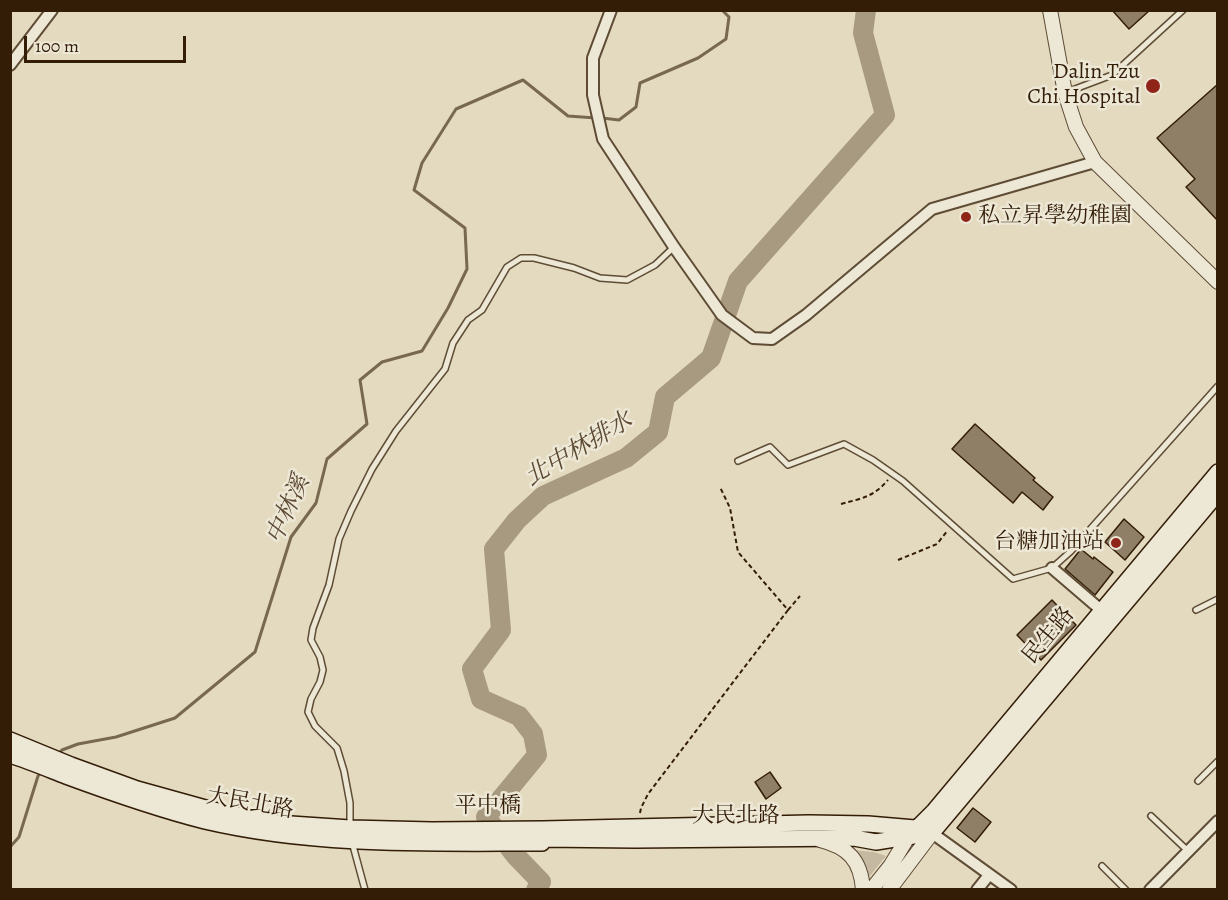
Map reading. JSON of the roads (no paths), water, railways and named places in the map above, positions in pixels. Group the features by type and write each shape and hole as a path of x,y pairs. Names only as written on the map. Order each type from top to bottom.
{"main road":[{"name":"民生路","path":"919,836 933,811 1218,472"},
{"name":"民生路","path":"919,836 1218,493"},
{"name":"大民北路","path":"14,749 68,770 134,801 206,821 271,833 432,836"},
{"name":"大民北路","path":"542,836 639,826 809,823 868,824 919,836"},
{"name":"平中橋","path":"432,836 542,836"},
{"name":"大民北路","path":"542,836 544,839 635,840 854,838 876,842 919,836"}],"street":[{"path":"10,65 52,10"},
{"path":"611,10 593,58 593,95 603,139 722,315 753,338 772,339 806,315 932,209 1095,162"},
{"path":"1050,10 1065,93 1076,127 1095,162 1218,282"},
{"path":"1052,568 1101,610"},
{"path":"1150,890 1218,821"},
{"path":"871,890 919,836 989,874 1011,890"},
{"name":"民生路","path":"888,890 919,836"},
{"path":"815,839 832,843 852,855 862,875 863,890"},
{"path":"977,890 989,874"}],"lane":[{"path":"1065,93 1112,75 1183,10"},
{"path":"365,890 351,834 350,803 337,748 315,726 309,712 311,699 320,682 323,670 320,657 311,640 313,628 329,585 339,538 351,511 372,469 396,430 445,369 453,343 468,320 482,310 507,267 521,258 534,258 574,268 600,278 627,280 655,265 674,247"},
{"path":"738,461 770,447 788,465 844,444 893,474 1012,579 1052,568 1070,552 1218,386"},
{"path":"1196,609 1218,599"},
{"path":"1198,781 1218,761"},
{"path":"1151,816 1188,851"},
{"path":"1101,866 1126,890"}],"waterway":[{"name":"中林溪","path":"602,118 619,120 636,107 640,83 698,58 726,39 729,17 722,10"},
{"name":"北中林排水","path":"536,890 541,882 515,855 486,817 537,755 533,734 519,716 481,699 472,669 501,630 494,549 517,520 543,496 626,458 658,432 665,397 711,358 738,281 885,115 863,33 866,10"},
{"name":"中林溪","path":"58,754 78,744 116,737 175,718 255,652 291,537 316,503 327,459 367,424 360,380 382,362 422,351 448,308 467,269 465,228 414,190 422,163 456,109 523,80 568,116 596,118"},
{"name":"中林溪","path":"10,847 19,837 38,776 42,772"}],"place":[{"name":"Dalin Tzu Chi Hospital","path":"1153,86"},
{"name":"私立昇學幼稚園","path":"966,217"},
{"name":"台糖加油站","path":"1116,543"}]}
